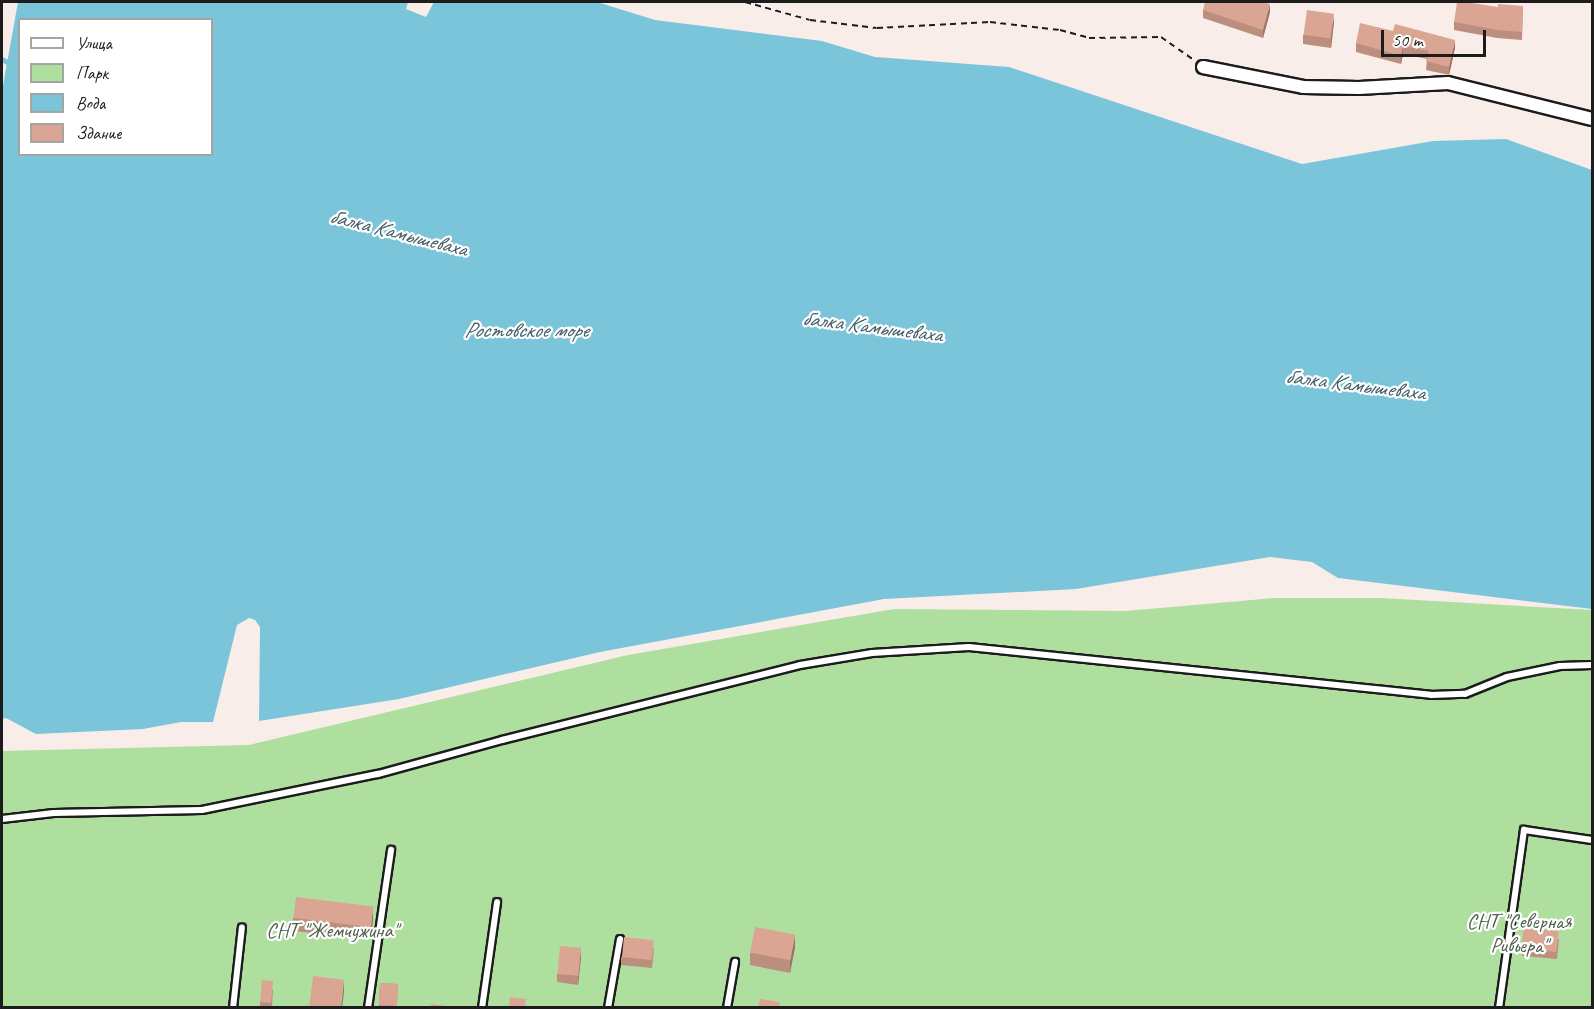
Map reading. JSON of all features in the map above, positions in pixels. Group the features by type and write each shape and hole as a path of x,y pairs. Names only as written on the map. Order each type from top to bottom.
{"street":[{"path":"1203,67 1303,87 1359,88 1448,83 1593,118"}],"lane":[{"path":"2,819 54,813 202,810 378,774 800,665 872,653 969,647 1431,695 1465,694 1508,676 1560,666 1593,665"},
{"path":"1499,1008 1524,830 1593,840"},
{"path":"368,1008 391,850"},
{"path":"482,1008 498,902"},
{"path":"233,1008 242,927"},
{"path":"608,1008 620,939"},
{"path":"727,1008 735,962"}],"path":[{"path":"745,2 810,20 877,28 990,22 1060,30 1089,38 1161,38 1203,67"}],"green space":[{"path":"1274,598 1381,598 1592,610 1592,1007 2,1007 2,751 249,745 628,655 894,609 1125,611"}],"water":[{"name":"Ростовское море","path":"18,2 408,2 406,9 426,17 434,2 597,2 655,20 822,41 875,57 1009,67 1302,164 1433,141 1506,139 1592,170 1592,609 1338,578 1312,562 1270,557 1076,589 884,599 600,652 399,699 259,721 260,627 255,620 249,618 237,625 213,722 181,722 143,729 36,734 6,718 2,719 2,91"}],"building":[{"path":"1205,2 1270,4 1263,30 1203,10"},
{"path":"1457,2 1498,7 1498,4 1523,6 1522,32 1454,22"},
{"path":"1307,10 1334,14 1330,39 1304,35"},
{"path":"1360,23 1393,31 1395,24 1455,40 1449,67 1426,61 1429,51 1403,46 1401,56 1356,43"},
{"path":"296,897 373,907 371,927 293,918"},
{"path":"755,927 795,935 790,960 750,953"},
{"path":"1524,927 1559,931 1556,952 1521,948"},
{"path":"624,937 654,940 652,960 622,957"},
{"path":"560,946 581,948 578,976 558,974"},
{"path":"313,976 344,980 340,1008 309,1007"},
{"path":"262,980 273,981 271,1003 260,1002"},
{"path":"380,983 398,984 397,1006 379,1005"},
{"path":"510,997 526,999 525,1004 528,1008 509,1008"},
{"path":"760,999 780,1002 779,1008 758,1008"},
{"path":"431,1004 447,1006 447,1008 431,1008"}],"waterway":[{"name":"балка Камышеваха","path":"2,59 18,68"}],"park label":[{"name":"СНТ \"Жемчужина\"","path":"332,930"},
{"name":"СНТ \"Северная Ривьера\"","path":"1519,933"}]}
